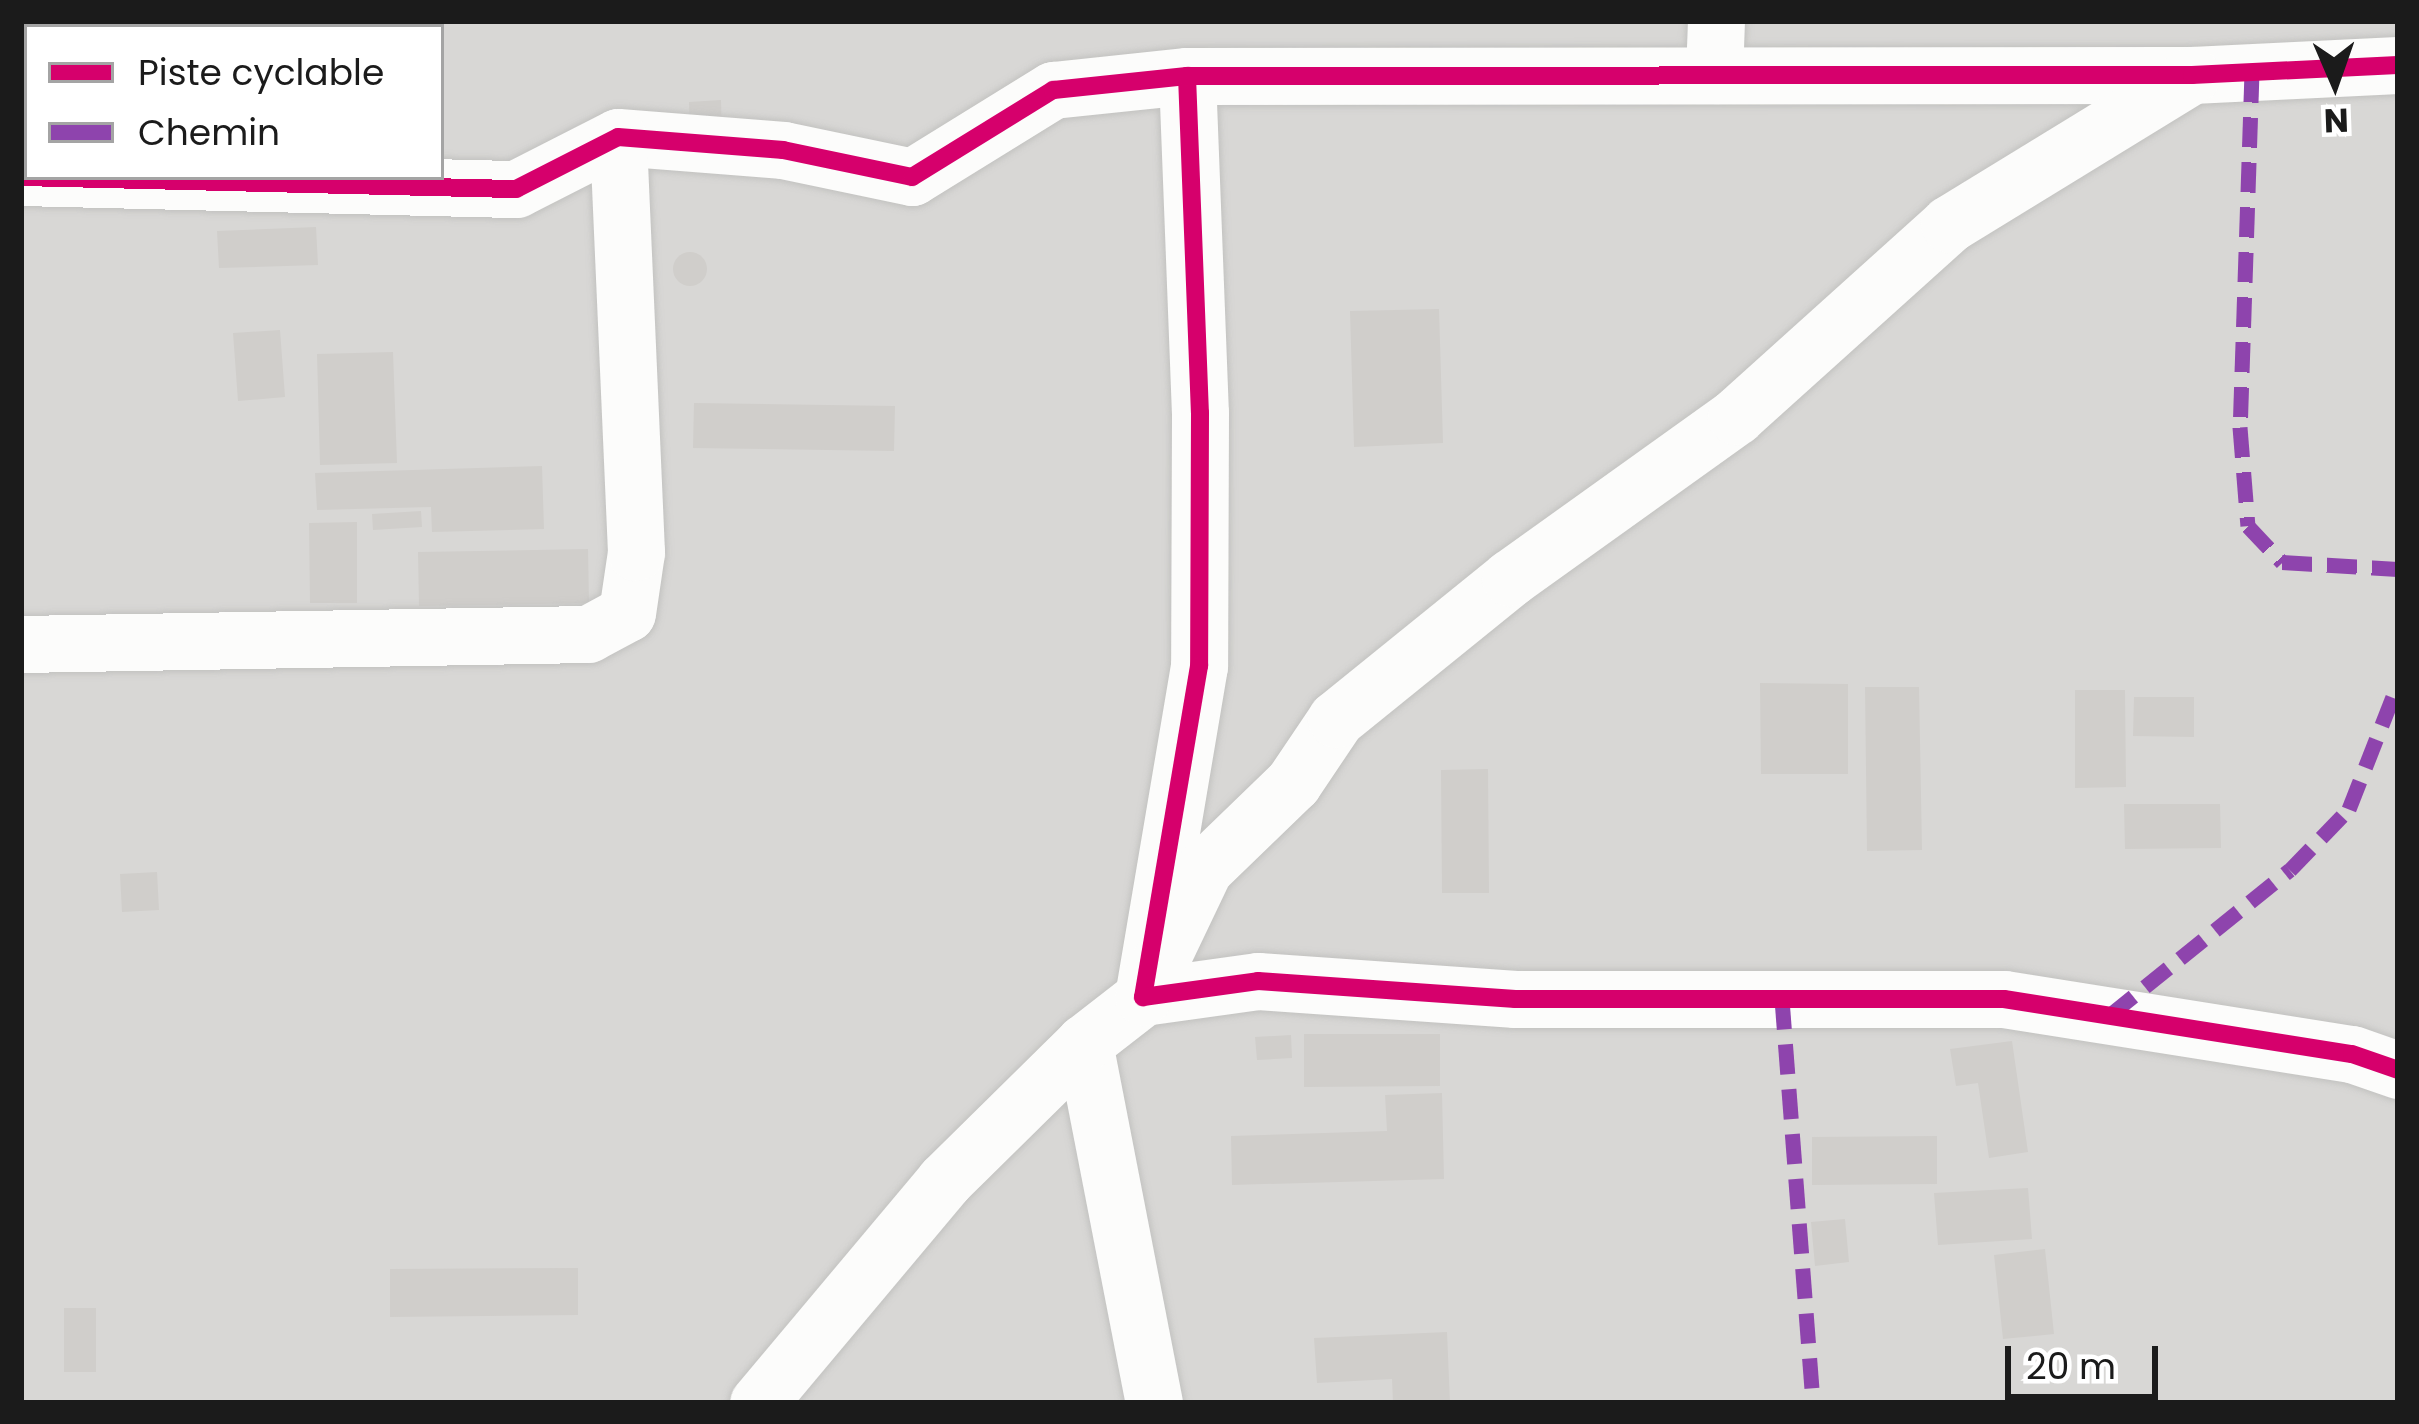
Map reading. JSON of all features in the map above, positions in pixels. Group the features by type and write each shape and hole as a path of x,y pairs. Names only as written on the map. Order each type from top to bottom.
{"street":[{"path":"145,180 516,189 618,136 783,150 912,177 1053,90 1187,76 1715,48 2192,75 2398,64"},
{"path":"758,1403 944,1181 1084,1042 1143,997 1204,869 1293,784 1336,719 1401,660 1736,416 1949,224 2192,75"},
{"path":"1143,997 1199,666 1200,413 1187,76"},
{"path":"21,644 588,634 628,613 636,552 618,136"},
{"path":"1143,997 1258,980 1516,999 2004,998 2353,1054 2398,1070"},
{"path":"1084,1042 1154,1403"}],"shaded area":[{"path":"21,21 2398,21 2398,1403 21,1403"}],"building":[{"path":"721,100 722,135 690,135 689,102"},
{"path":"316,227 318,265 219,268 217,231"},
{"path":"690,252 702,257 707,269 702,281 690,286 678,281 673,269 678,257"},
{"path":"1439,309 1443,443 1354,447 1350,311"},
{"path":"280,330 285,397 238,401 233,333"},
{"path":"393,352 397,463 320,465 317,354"},
{"path":"694,403 895,406 894,451 693,448"},
{"path":"542,466 544,529 432,532 431,507 317,510 315,473"},
{"path":"421,511 422,527 373,530 372,514"},
{"path":"357,522 357,603 310,603 309,523"},
{"path":"588,549 589,603 419,606 418,552"},
{"path":"1760,683 1848,684 1848,774 1761,774"},
{"path":"1865,687 1919,687 1922,850 1867,851"},
{"path":"2075,690 2125,690 2126,787 2075,788"},
{"path":"2134,697 2194,697 2194,737 2133,736"},
{"path":"1488,769 1489,893 1442,893 1441,770"},
{"path":"2124,804 2220,804 2221,848 2125,849"},
{"path":"157,872 159,910 122,912 120,874"},
{"path":"1304,1034 1440,1034 1440,1086 1304,1087"},
{"path":"1291,1035 1292,1058 1257,1060 1255,1037"},
{"path":"2012,1041 2028,1152 1989,1158 1978,1083 1956,1086 1950,1049"},
{"path":"1442,1093 1444,1179 1232,1185 1231,1136 1387,1131 1385,1095"},
{"path":"1937,1136 1937,1184 1812,1185 1812,1137"},
{"path":"2028,1188 2032,1239 1938,1245 1934,1193"},
{"path":"1845,1219 1849,1262 1815,1266 1811,1222"},
{"path":"2045,1249 2054,1334 2003,1339 1994,1255"},
{"path":"578,1268 578,1315 390,1317 390,1269"},
{"path":"64,1308 96,1308 96,1372 64,1372"},
{"path":"1447,1332 1450,1403 1393,1403 1392,1379 1317,1383 1314,1338"}],"marked path":[{"path":"2252,72 2240,427 2248,526 2282,562 2398,569"},
{"path":"2110,1015 2290,870 2349,809 2398,684"},
{"path":"1782,999 1813,1403"}],"cycle path":[{"path":"145,180 516,189 618,137 783,150 912,177 1053,90 1187,76 2192,75 2398,65"},
{"path":"1187,76 1200,413 1199,666 1143,997 1258,981 1515,999 2004,999 2352,1054 2398,1070"}]}
